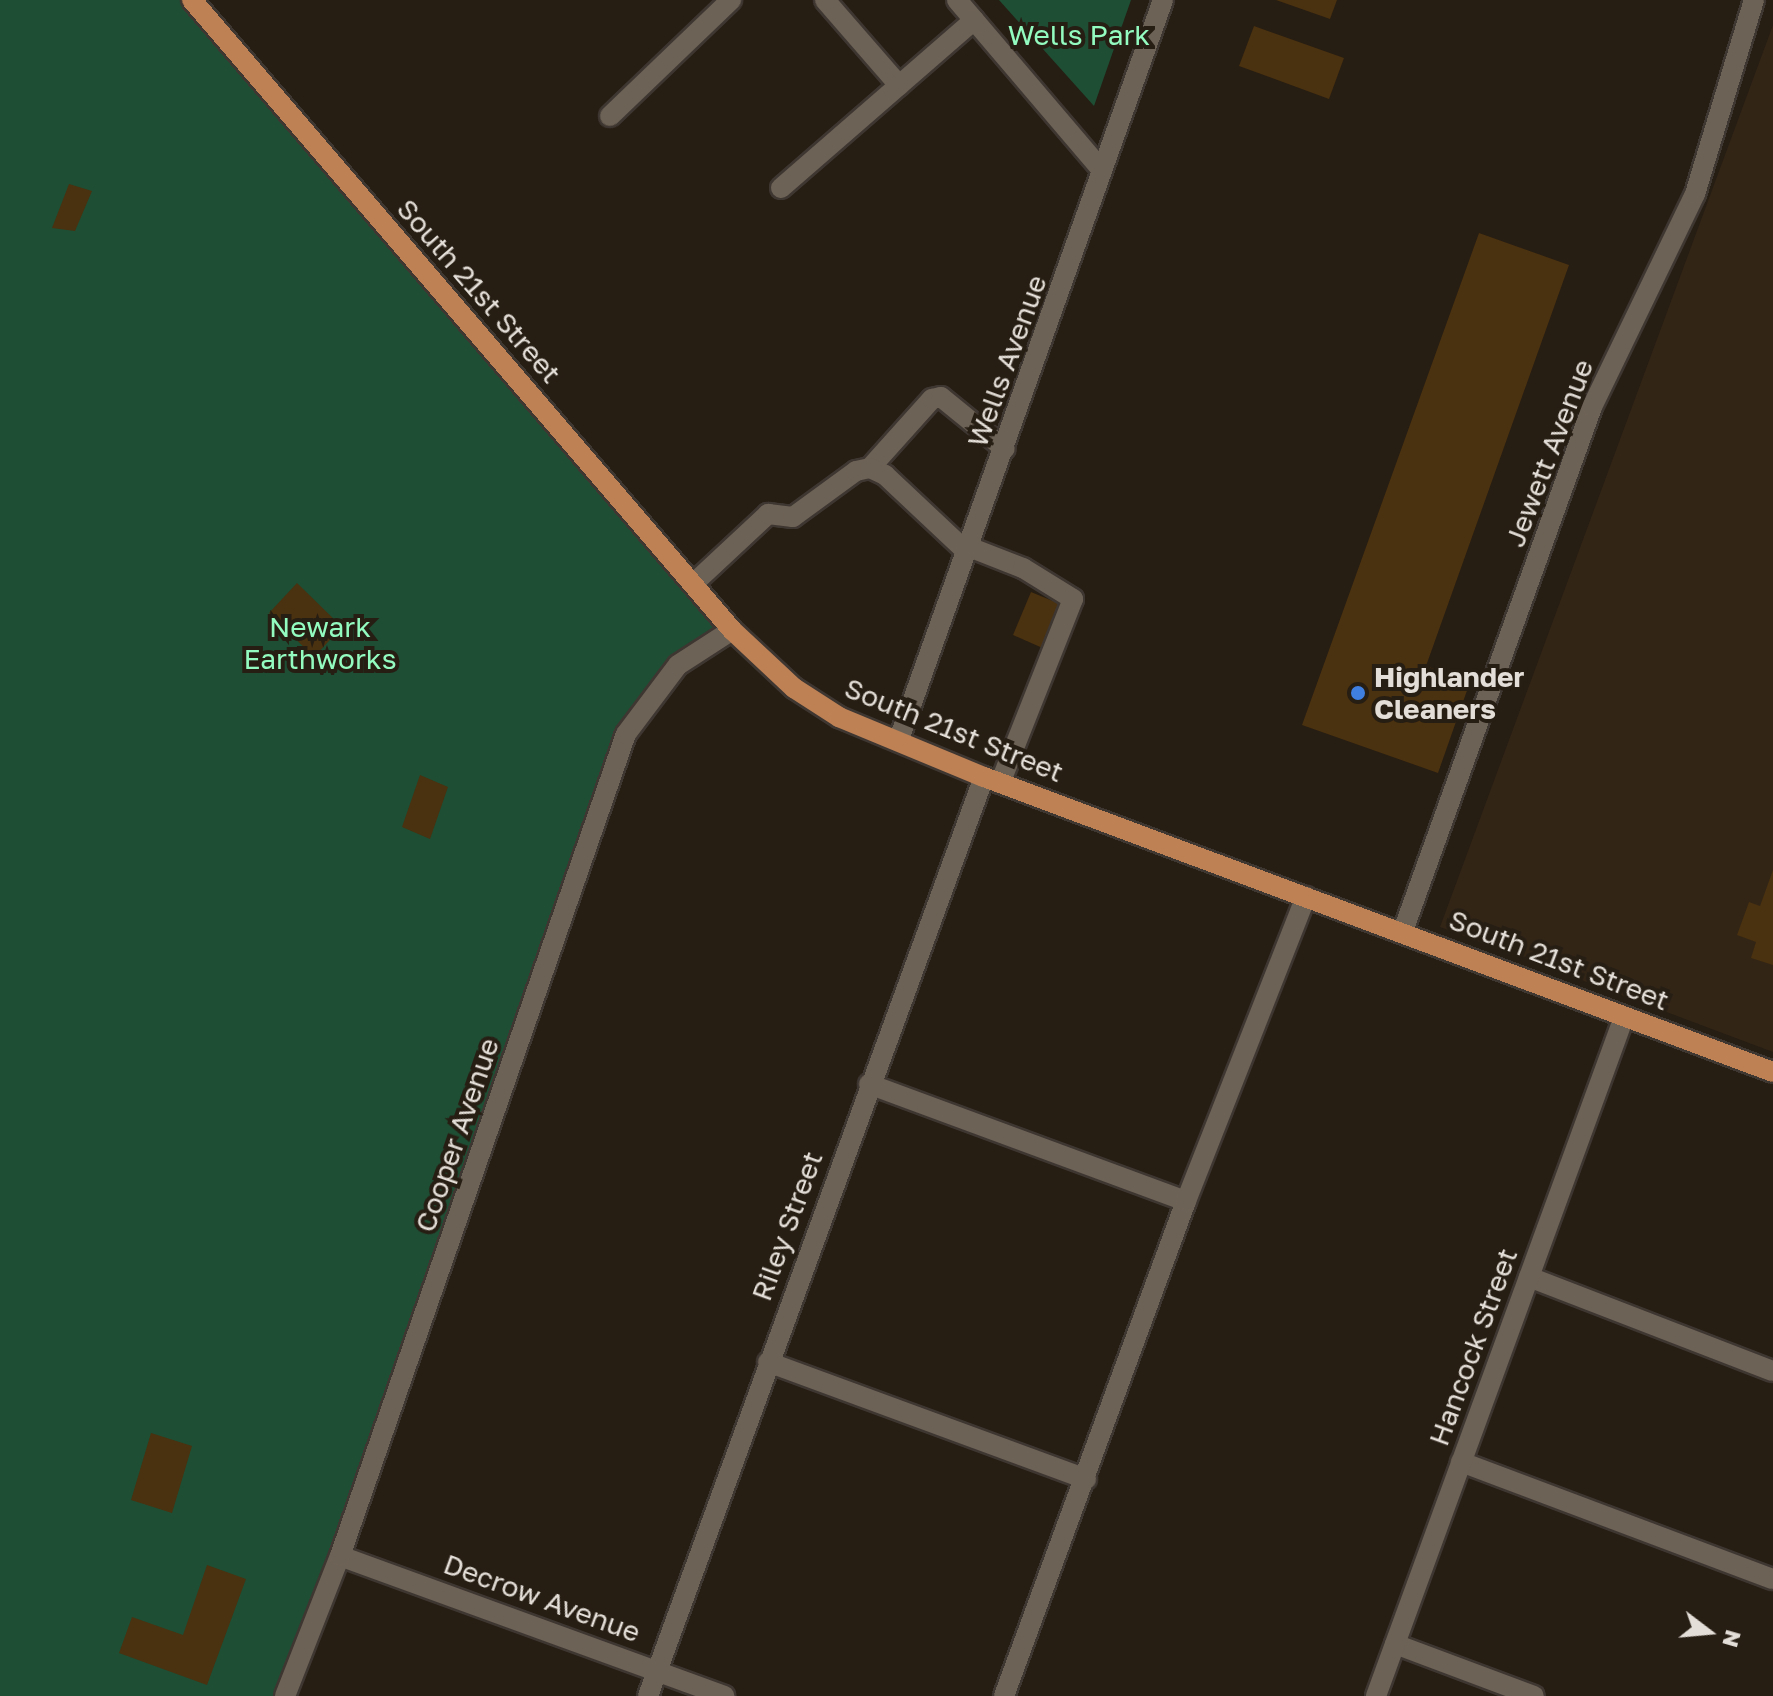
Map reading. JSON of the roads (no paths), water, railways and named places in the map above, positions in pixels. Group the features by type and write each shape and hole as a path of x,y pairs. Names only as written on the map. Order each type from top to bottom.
{"main road":[{"name":"South 21st Street","path":"192,0 732,630 794,688 839,717 899,739 992,780 1403,931 1773,1072"}],"street":[{"path":"610,116 731,0"},
{"path":"825,0 899,85"},
{"path":"957,0 1101,169"},
{"name":"Wells Avenue","path":"899,739 1163,0"},
{"name":"Jewett Avenue","path":"1403,931 1592,407 1695,194 1754,0"},
{"path":"781,188 974,20"},
{"path":"693,584 768,514 793,517 856,471 870,468 932,399 941,397 1005,449"},
{"path":"870,468 885,475 968,550"},
{"name":"Riley Street","path":"648,1696 869,1084 992,780 1073,599 1023,568 968,550"},
{"name":"Cooper Avenue","path":"285,1696 340,1556 626,734 678,665 732,630"},
{"path":"1004,1696 1186,1201 1306,897"},
{"name":"Hancock Street","path":"1376,1696 1624,1017"},
{"path":"869,1084 1186,1201"},
{"path":"1529,1277 1773,1371"},
{"path":"768,1362 1086,1479"},
{"path":"1461,1462 1773,1579"},
{"name":"Decrow Avenue","path":"340,1556 724,1696"},
{"path":"1395,1644 1534,1696"}],"place":[{"name":"Highlander Cleaners","path":"1358,693"}],"park label":[{"name":"Wells Park","path":"1079,35"},
{"name":"Newark Earthworks","path":"320,643"}]}
